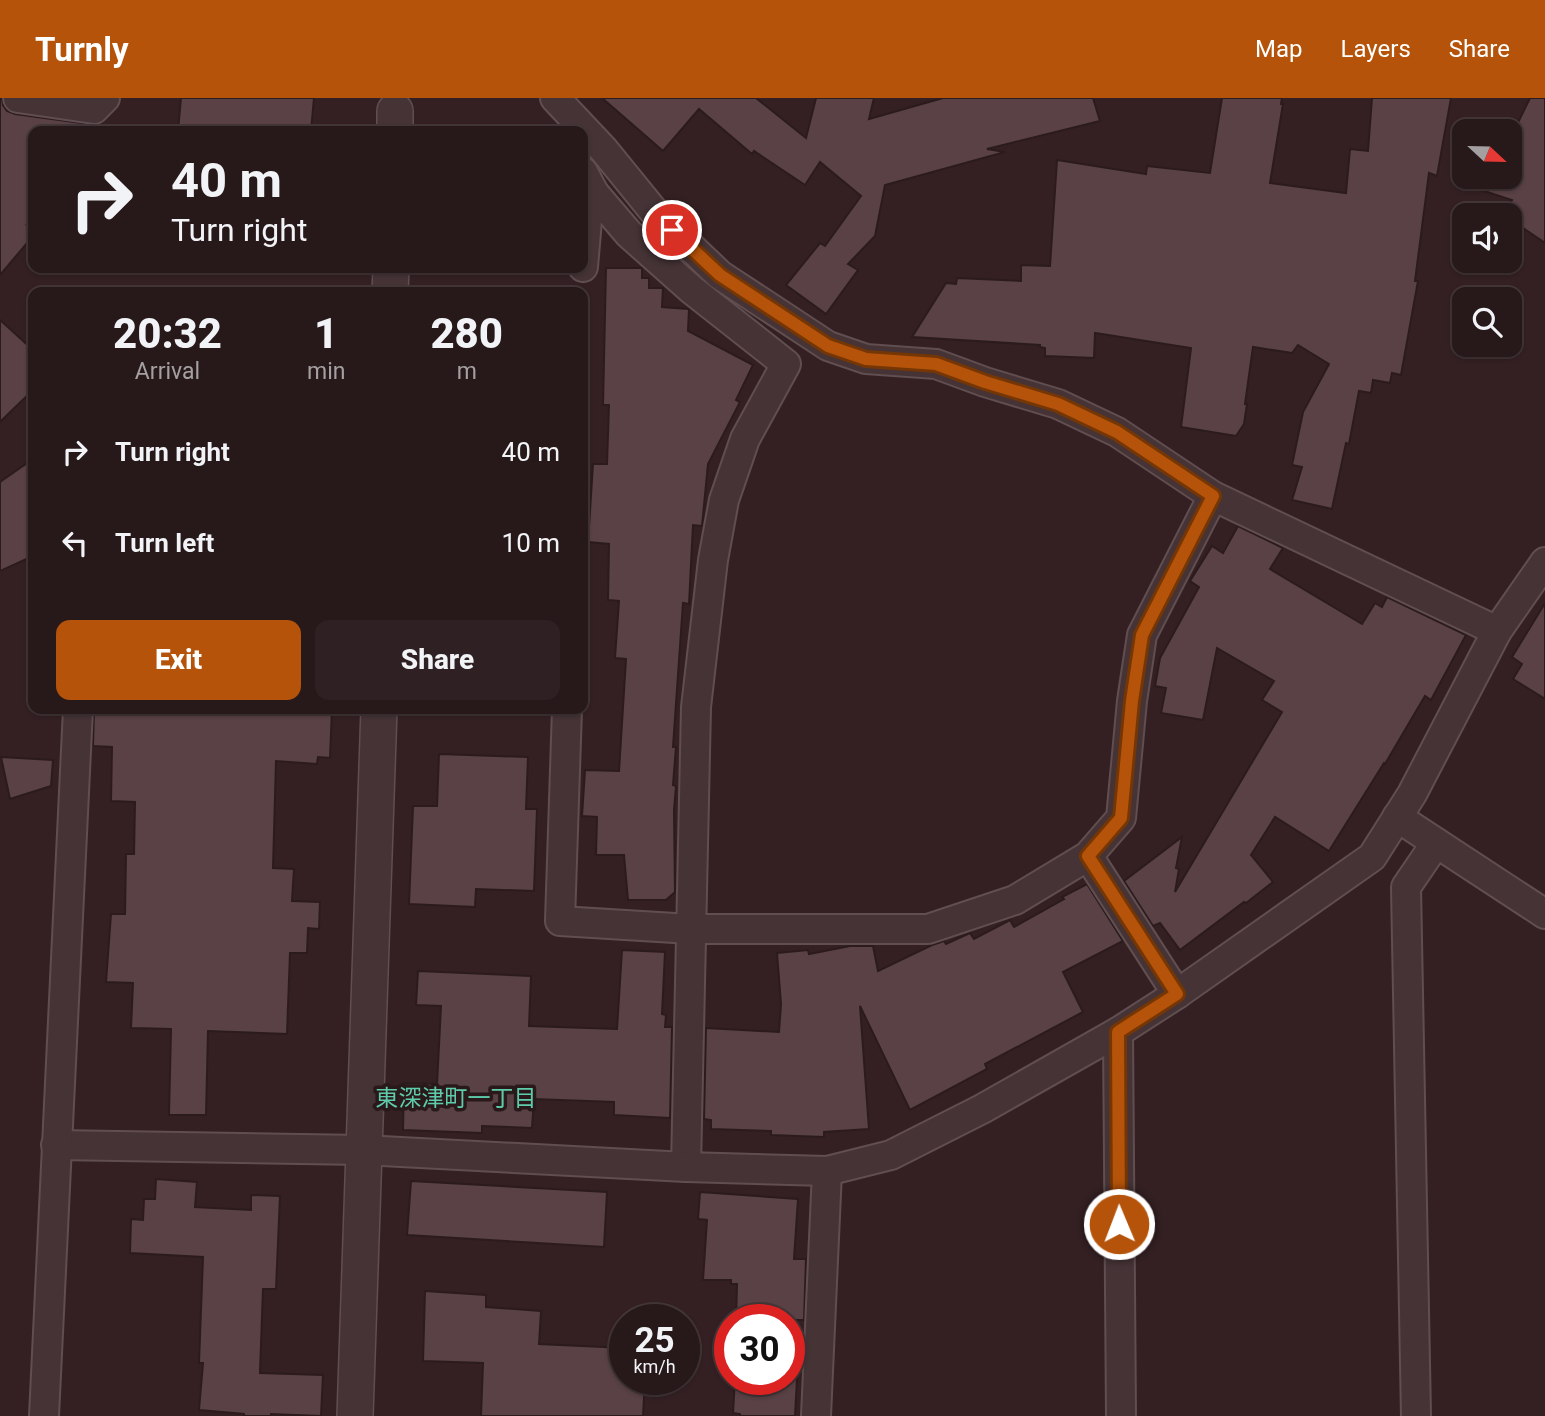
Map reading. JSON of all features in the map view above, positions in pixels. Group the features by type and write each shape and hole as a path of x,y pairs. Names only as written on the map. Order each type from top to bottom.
{"street":[{"path":"18,98 94,109 105,98"},
{"path":"555,98 563,126"},
{"path":"555,98 581,126"},
{"path":"588,133 656,214 720,275 828,346 866,359 936,364 1058,404 1117,432 1213,496 1497,631"},
{"path":"588,183 629,234 692,290 786,364 745,439 724,500 713,560 696,707 686,1167"},
{"path":"567,714 560,920 691,929 928,929 1015,900 1088,856 1121,818 1132,701 1142,635 1213,496"},
{"path":"56,1145 363,1150 686,1167 827,1171 891,1155 982,1109 1118,1032 1177,994 1372,857 1412,794 1497,631 1545,562"},
{"path":"44,1416 78,714"},
{"path":"355,1416 379,714"},
{"path":"1398,817 1545,914"},
{"path":"1416,1416 1406,887 1436,843"},
{"path":"1088,856 1177,994"},
{"path":"1118,1032 1121,1416"},
{"path":"816,1416 827,1171"}],"building":[{"path":"0,98 7,111 15,114 96,125 28,126 28,242 0,275"},
{"path":"181,98 314,98 311,126 178,126"},
{"path":"602,98 756,98 806,138 816,98 874,98 869,119 943,98 1093,98 1100,121 987,149 1005,152 885,185 875,236 848,264 858,270 826,314 786,285 820,243 825,246 861,196 820,162 805,185 754,151 752,154 699,109 663,151"},
{"path":"1222,98 1282,98 1270,183 1346,193 1350,149 1368,151 1372,98 1451,98 1437,176 1429,173 1415,281 1418,281 1401,375 1392,373 1390,383 1373,380 1371,393 1359,391 1332,509 1292,500 1302,467 1292,465 1303,412 1329,364 1298,345 1292,353 1253,347 1244,424 1236,436 1181,427 1191,348 1095,333 1094,358 1045,356 1045,348 1040,345 912,337 946,283 956,284 957,278 1021,281 1021,265 1050,266 1057,160 1146,174 1147,166 1210,173"},
{"path":"1530,98 1545,98 1545,243 1522,227 1522,203 1510,203 1512,200 1481,190 1522,189 1522,119 1520,119"},
{"path":"606,268 642,268 642,278 649,278 649,288 663,288 662,307 689,309 688,331 753,365 736,400 740,402 708,464 702,526 693,525 689,604 683,603 673,747 676,747 673,785 676,786 675,892 666,900 628,900 624,855 596,855 597,817 582,816 585,770 619,771 626,659 615,658 619,601 608,600 609,544 588,542 593,464 607,464 609,405 603,405"},
{"path":"0,320 28,345 28,395 0,422"},
{"path":"28,462 28,558 0,571 0,482"},
{"path":"1238,526 1283,548 1270,569 1362,624 1375,603 1382,607 1387,597 1466,635 1431,700 1425,696 1329,851 1275,817 1251,855 1273,882 1180,950 1160,923 1153,926 1124,881 1182,837 1175,892 1282,712 1262,700 1274,681 1217,648 1203,720 1161,713 1166,688 1155,686 1160,658 1199,587 1190,581 1212,546 1223,553"},
{"path":"1545,603 1545,699 1513,679 1522,664 1512,657"},
{"path":"94,714 332,714 330,758 318,757 317,764 276,761 273,868 294,869 292,901 320,902 319,929 308,928 307,953 290,953 287,1034 208,1031 206,1115 169,1115 171,1029 131,1028 133,983 106,982 111,914 125,914 126,854 134,854 135,802 111,801 112,747 93,746"},
{"path":"439,754 528,757 526,809 537,809 534,891 476,889 475,907 409,904 413,806 437,806"},
{"path":"1,757 53,760 51,786 10,799"},
{"path":"1087,884 1123,941 1063,972 1083,1012 985,1064 987,1069 910,1110 860,1006 869,1129 824,1132 824,1137 771,1135 771,1131 711,1129 711,1120 704,1119 706,1028 779,1032 781,1004 777,953 808,950 809,954 850,946 873,946 878,971 944,941 946,944 970,933 974,939 1010,920 1014,927"},
{"path":"622,950 665,952 662,1014 666,1015 665,1027 672,1027 670,1118 614,1115 614,1102 534,1099 532,1128 482,1126 482,1133 403,1130 404,1083 437,1084 441,1006 416,1005 418,971 531,976 529,1026 617,1029"},
{"path":"156,1179 197,1182 195,1207 251,1210 251,1195 280,1196 276,1289 263,1289 260,1373 323,1375 321,1416 244,1416 199,1410 203,1363 199,1363 203,1257 130,1253 131,1219 143,1220 144,1199 155,1199"},
{"path":"411,1181 607,1192 604,1247 407,1235"},
{"path":"700,1192 798,1199 794,1259 806,1259 805,1304 736,1304 737,1284 731,1284 731,1280 703,1280 707,1220 698,1219"},
{"path":"425,1291 486,1295 486,1307 541,1311 539,1344 609,1347 609,1395 644,1395 643,1416 481,1416 483,1363 423,1361"},
{"path":"734,1395 796,1395 795,1416 740,1416 733,1413"}],"district":[{"name":"東深津町一丁目","path":"456,1098"}],"route":[{"path":"672,230 720,275 828,346 866,359 936,364 1058,404 1117,432 1213,496 1142,635 1132,701 1121,818 1088,856 1177,994 1118,1032 1119,1224"}]}
